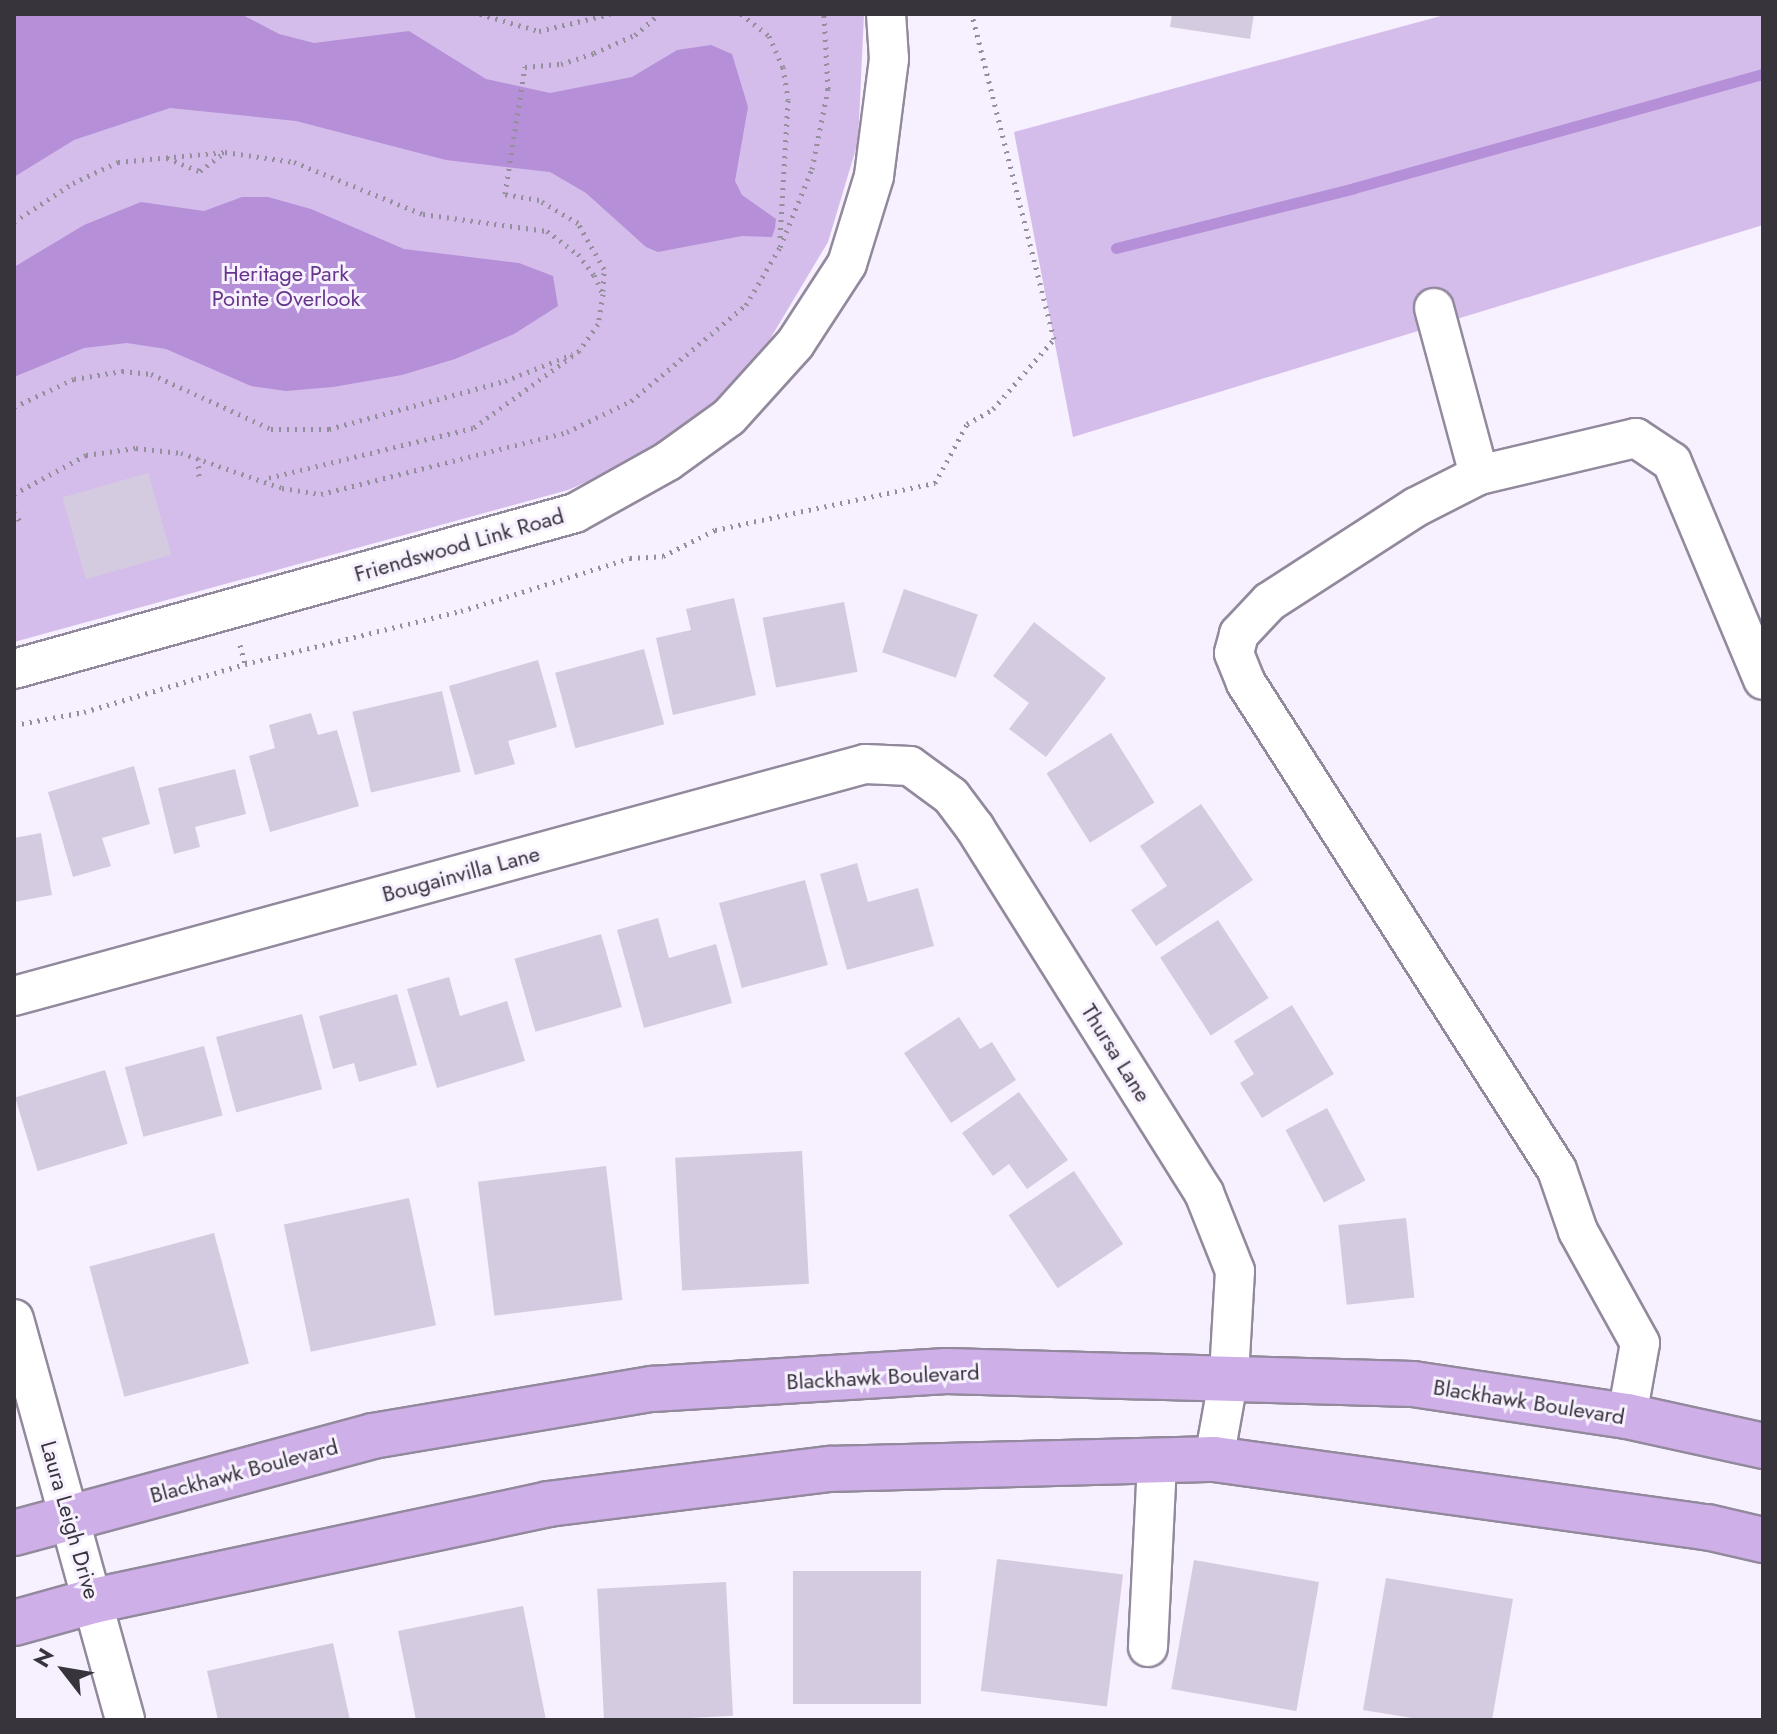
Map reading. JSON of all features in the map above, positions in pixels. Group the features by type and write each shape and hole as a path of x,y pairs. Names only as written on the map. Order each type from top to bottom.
{"main road":[{"name":"Blackhawk Boulevard","path":"14,1533 373,1436 652,1389 946,1371 1229,1376 1413,1384 1627,1416 1763,1446"},
{"path":"14,1623 93,1601 548,1504 830,1469 1214,1459 1707,1527 1763,1540"}],"street":[{"name":"Friendswood Link Road","path":"14,669 575,513 668,461 729,417 795,344 847,264 874,176 889,59 886,14"},
{"path":"1434,308 1479,475"},
{"path":"1627,1416 1640,1343 1578,1231 1557,1170 1246,683 1234,653 1239,634 1269,602 1416,507 1479,475 1617,440 1636,438 1662,451 1683,485 1763,680"},
{"name":"Bougainvilla Lane","path":"14,996 865,764 910,766"},
{"name":"Thursa Lane","path":"910,766 951,796 975,828 1204,1193 1235,1271 1229,1376 1214,1459"},
{"name":"Laura Leigh Drive","path":"14,1319 125,1720"},
{"path":"1148,1647 1157,1461"}],"path":[{"path":"480,14 539,31 610,14"},
{"path":"263,479 473,428 579,351 598,324 604,269 578,223 539,200 505,194 525,67 561,64 594,53 635,35 659,14"},
{"path":"741,14 769,36 783,67 788,100 780,247"},
{"path":"14,494 86,455 136,448 198,458 294,492 321,494 567,432 631,401 690,355 746,305 780,247 812,169 828,89 824,14"},
{"path":"14,222 73,183 118,162 225,152 294,162 423,214 547,231 578,254 603,294"},
{"path":"166,157 200,171 225,152"},
{"path":"14,407 74,379 122,371 151,374 271,429 329,429 505,381 579,351"},
{"path":"198,458 199,478"},
{"path":"14,512 21,523"}],"green space":[{"name":"Heritage Park Pointe Overlook","path":"14,14 864,14 858,142 828,242 770,339 708,409 644,457 568,490 14,642"},
{"path":"1448,14 1763,14 1763,225 1073,437 1014,132"}],"shaded area":[{"path":"14,14 241,14 279,34 314,43 409,31 486,79 550,93 632,77 677,50 711,45 732,54 748,107 735,181 742,195 776,219 775,228 772,237 742,236 658,252 646,247 586,193 550,172 446,160 296,121 170,108 74,140 14,177"},
{"path":"242,197 268,197 311,209 404,249 519,263 553,276 558,306 514,334 455,359 402,375 333,387 286,391 251,386 166,349 127,343 84,348 14,377 14,267 84,225 141,202 204,211"}],"building":[{"path":"1172,14 1254,14 1250,39 1170,27"},
{"path":"148,473 171,555 86,579 62,498"},
{"path":"904,589 978,614 956,678 882,652"},
{"path":"734,598 756,695 673,715 656,638 691,630 686,609"},
{"path":"844,602 858,672 776,688 763,618"},
{"path":"1034,622 1106,678 1046,757 1009,729 1029,703 993,676"},
{"path":"644,649 664,724 575,748 555,673"},
{"path":"538,660 557,727 508,741 515,764 475,775 449,686"},
{"path":"442,691 461,772 371,793 352,712"},
{"path":"311,713 318,735 337,730 359,806 270,832 249,756 275,748 269,725"},
{"path":"1111,733 1154,803 1090,843 1047,773"},
{"path":"134,766 150,824 102,838 111,866 73,877 48,792"},
{"path":"235,769 246,814 195,827 200,847 174,854 158,788"},
{"path":"1201,804 1253,880 1156,946 1131,910 1167,886 1140,846"},
{"path":"41,833 52,895 14,902 14,838"},
{"path":"857,863 868,902 918,888 934,946 847,970 820,874"},
{"path":"805,880 828,965 742,988 719,903"},
{"path":"658,918 669,958 716,944 732,1003 644,1028 617,930"},
{"path":"1218,920 1269,998 1211,1036 1160,958"},
{"path":"601,934 622,1007 535,1032 514,959"},
{"path":"449,977 460,1016 507,1001 525,1061 437,1088 407,989"},
{"path":"397,994 417,1065 359,1082 354,1063 333,1069 319,1016"},
{"path":"1292,1005 1334,1074 1262,1118 1240,1083 1254,1074 1234,1041"},
{"path":"302,1014 322,1089 236,1112 216,1037"},
{"path":"959,1017 980,1049 992,1042 1016,1080 951,1123 904,1053"},
{"path":"204,1046 223,1116 143,1137 125,1067"},
{"path":"105,1070 128,1144 38,1171 15,1097"},
{"path":"1019,1092 1068,1160 1027,1189 1009,1164 993,1176 962,1133"},
{"path":"1327,1108 1365,1180 1324,1202 1286,1130"},
{"path":"802,1151 809,1284 682,1290 675,1158"},
{"path":"606,1166 622,1300 494,1316 478,1182"},
{"path":"1074,1171 1123,1244 1058,1288 1009,1215"},
{"path":"409,1198 436,1325 311,1352 284,1225"},
{"path":"1406,1218 1414,1298 1347,1305 1338,1225"},
{"path":"214,1233 249,1363 124,1397 89,1266"},
{"path":"997,1559 1123,1574 1107,1706 981,1691"},
{"path":"1194,1560 1319,1582 1296,1711 1171,1689"},
{"path":"793,1571 921,1571 921,1704 793,1704"},
{"path":"1386,1578 1513,1599 1492,1720 1424,1720 1363,1710"},
{"path":"726,1582 733,1716 604,1720 597,1589"},
{"path":"523,1606 546,1720 416,1720 398,1631"},
{"path":"333,1643 350,1720 218,1720 207,1671"}],"waterway":[{"path":"1116,248 1354,188 1763,74"}]}
